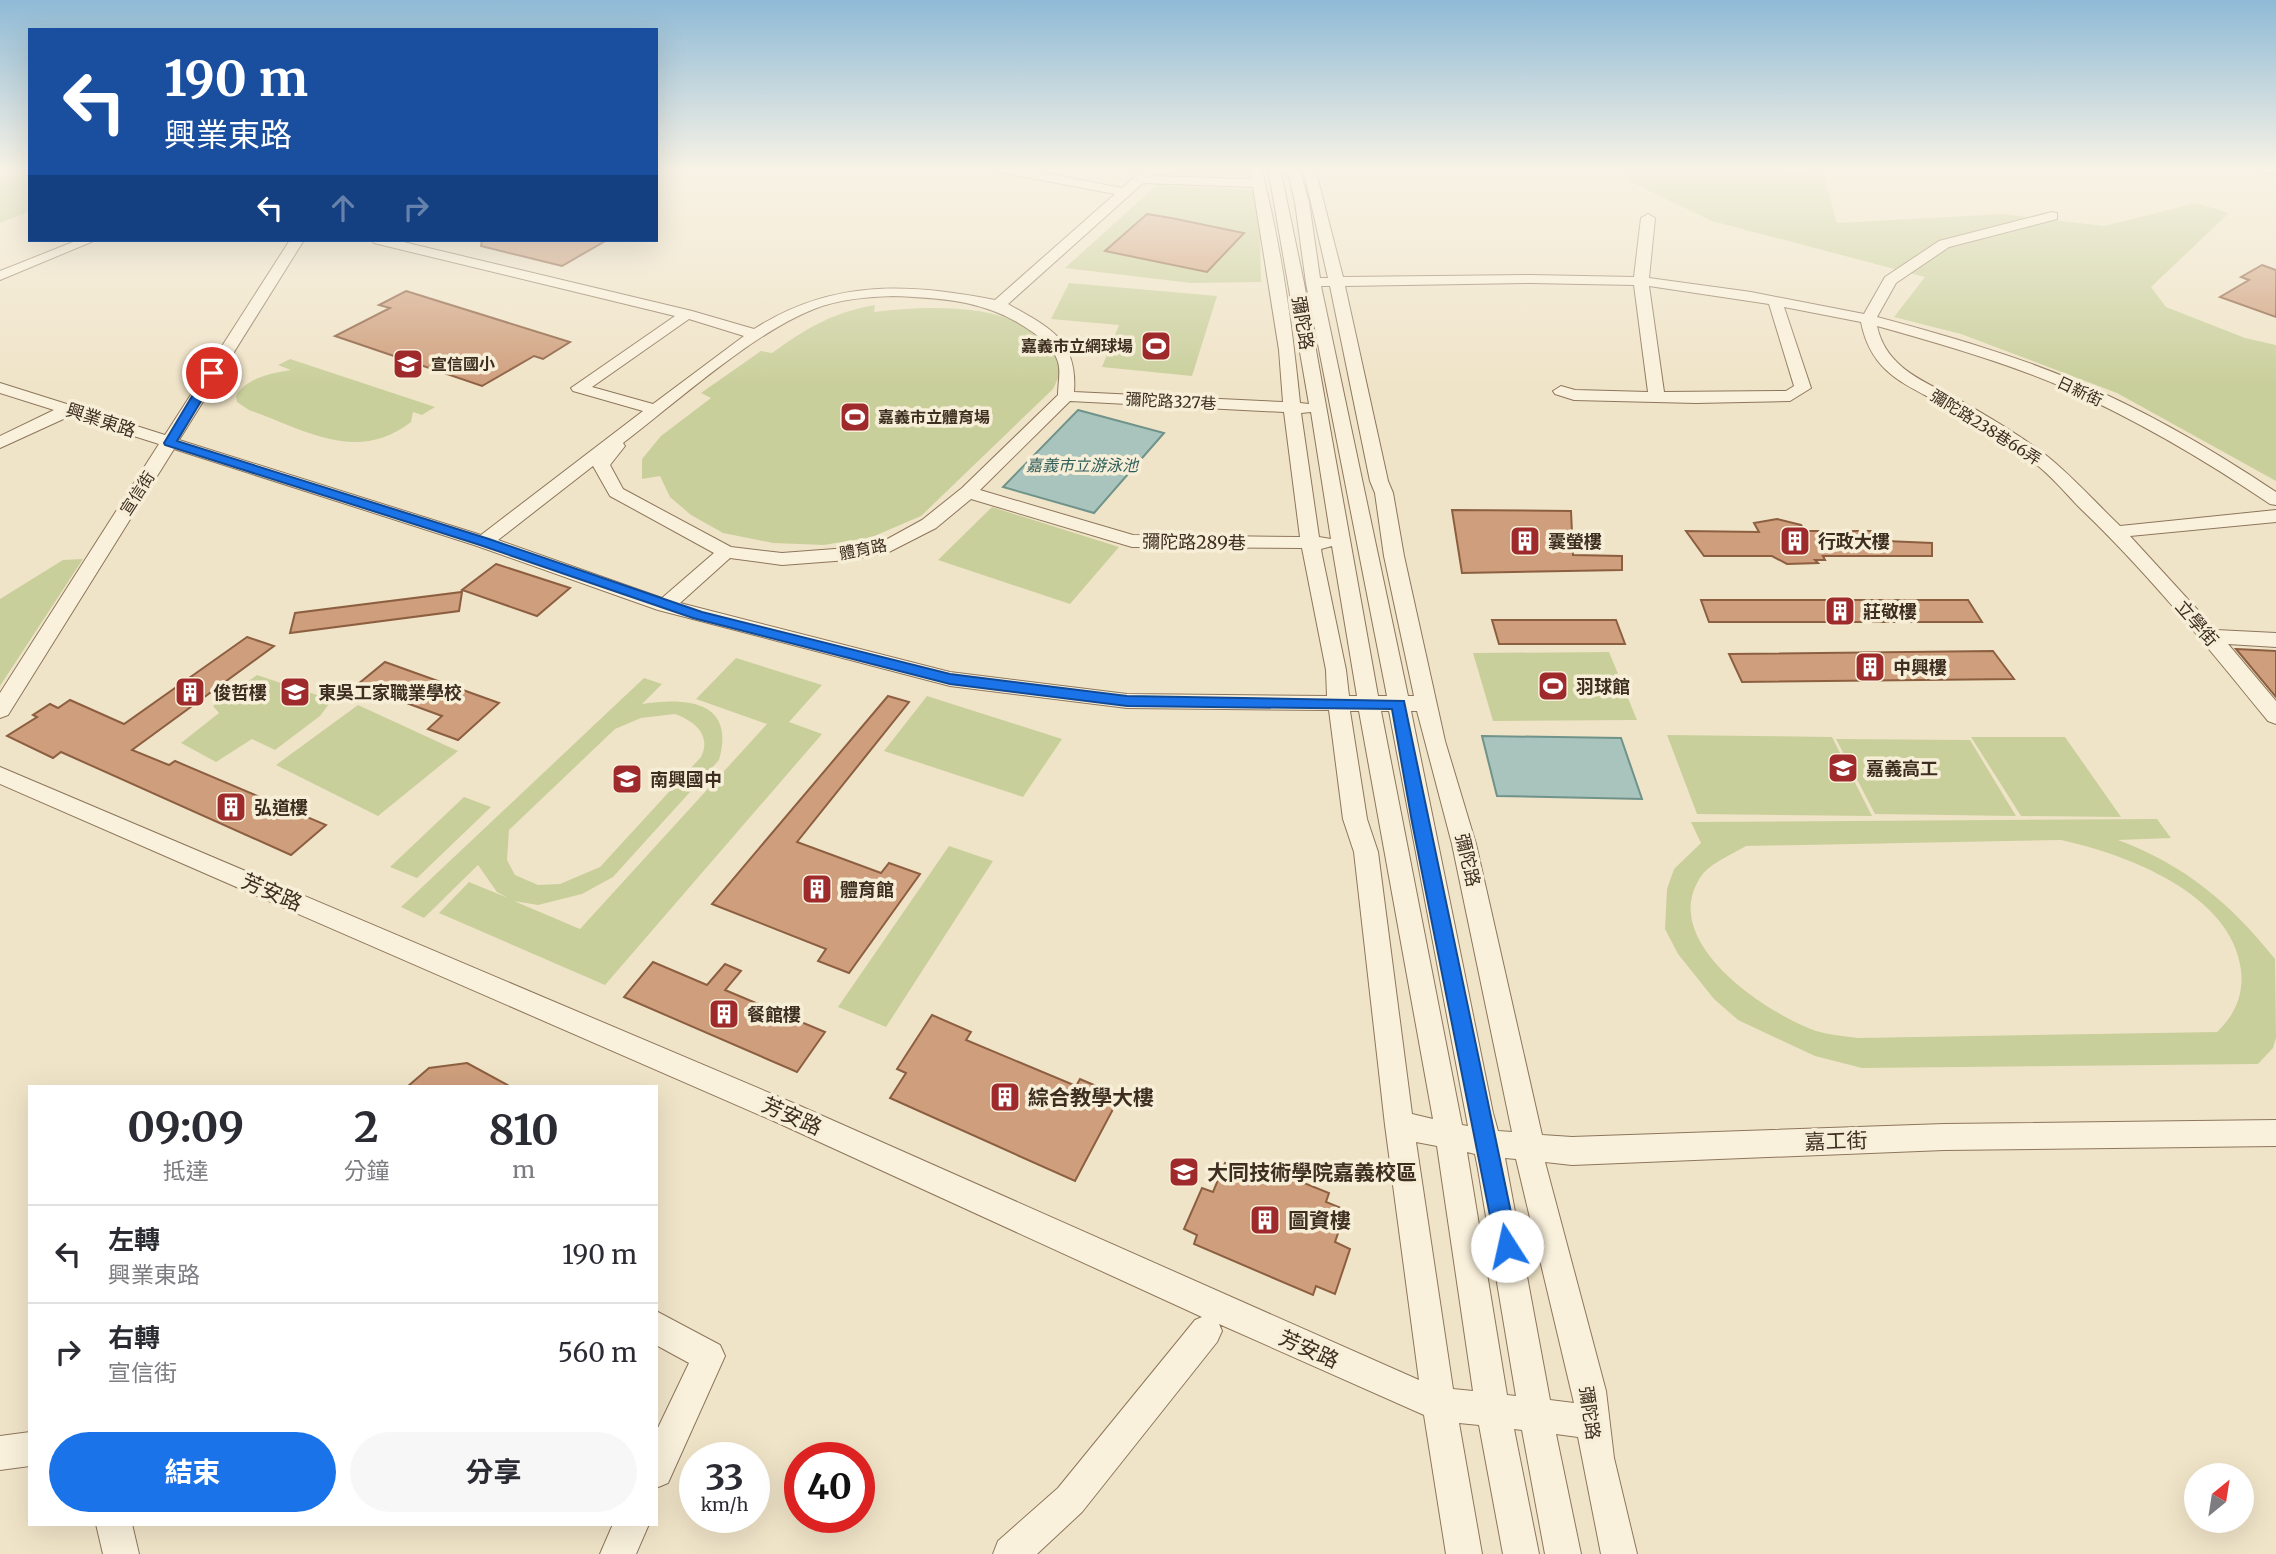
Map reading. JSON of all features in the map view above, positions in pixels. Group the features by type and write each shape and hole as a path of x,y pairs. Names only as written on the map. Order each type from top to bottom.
{"street":[{"path":"998,305 1070,241"},
{"name":"彌陀路","path":"1270,241 1287,349 1284,407 1302,483 1306,543 1336,670 1342,741 1355,819 1349,835 1366,852 1399,1125 1439,1404 1464,1554"},
{"name":"彌陀路","path":"1281,241 1328,406 1367,481 1384,493 1412,704 1423,834 1487,1143 1563,1554"},
{"name":"彌陀路","path":"1313,241 1363,400 1367,481 1354,542 1369,704 1449,1134 1494,1412 1521,1554"},
{"name":"彌陀路","path":"1320,241 1325,282 1331,482 1462,834 1526,1125 1536,1187 1589,1391 1597,1458 1619,1554"},
{"path":"1645,241 1641,281 1657,397"},
{"path":"1325,282 1531,279 1641,281 1775,301 1868,319 1890,280 1944,244 1958,241"},
{"path":"0,276 84,242"},
{"name":"宣信街","path":"0,710 296,242"},
{"path":"387,242 687,314 758,335"},
{"name":"體育路","path":"484,542 631,428 758,335 800,310 830,299 867,293 946,294 998,305 1058,346 1067,372 1066,396 968,492 929,524 887,547 848,554 782,559 726,552 616,492 601,465 631,428"},
{"path":"1561,391 1574,395 1696,398 1790,396 1803,388 1775,301"},
{"path":"656,410 579,388 687,314"},
{"name":"日新街","path":"1868,319 1975,349 2071,386 2208,454 2276,500"},
{"name":"彌陀路238巷66弄","path":"1868,319 1873,343 1885,360 1907,380 1957,406 2040,459 2116,532"},
{"name":"興業東路","path":"0,388 484,542 665,606 950,679 1127,701 1412,704"},
{"name":"彌陀路327巷","path":"1066,396 1284,407"},
{"path":"1284,407 1328,406 1363,400"},
{"path":"0,443 68,410"},
{"path":"1302,483 1367,481"},
{"name":"彌陀路289巷","path":"968,492 1132,541 1391,541"},
{"path":"2116,532 2276,516"},
{"name":"立學街","path":"2116,532 2210,636 2276,716"},
{"path":"665,606 726,552"},
{"path":"2210,636 2276,640"},
{"name":"芳安路","path":"0,775 788,1114 1184,1294 1439,1404 1592,1423"},
{"path":"1349,835 1462,834"},
{"name":"嘉工街","path":"1399,1125 1487,1143 1572,1151 1944,1138 2276,1133"},
{"path":"658,1327 709,1356 658,1467"},
{"path":"1011,1554 1070,1500 1206,1331"},
{"path":"0,1453 28,1449"},
{"path":"114,1526 121,1554"},
{"path":"618,1554 630,1526"}],"green space":[{"path":"1095,241 1260,241 1261,282 1191,283 1065,268"},
{"path":"1786,241 2200,241 2151,287 2166,307 2245,338 2276,345 2276,481 2117,393 1961,334 1894,317 1925,277"},
{"name":"嘉義市立網球場","path":"1069,283 1217,296 1192,376 1102,367 1119,325 1051,319"},
{"name":"嘉義市立體育場","path":"875,305 874,312 917,308 965,309 1010,319 1030,329 1046,342 1061,372 1053,389 921,516 872,537 824,545 773,543 723,533 691,515 670,497 660,476 642,479 642,459 661,436 711,398 701,393 761,351 772,353 820,323 845,312"},
{"path":"290,359 435,407 422,415 413,412 411,422 391,434 371,441 351,442 311,434 249,410 237,402 236,396 246,385 268,375 291,370 278,365"},
{"path":"992,507 1119,547 1070,604 938,560"},
{"path":"83,559 0,686 0,599 63,560"},
{"name":"羽球館","path":"1609,652 1637,720 1493,721 1473,653"},
{"path":"736,658 822,685 789,722 822,734 605,985 439,913 469,882 508,898 497,892 478,865 424,918 401,907 644,678 662,684 642,704 691,703 704,707 714,715 720,725 722,740 719,760 613,877 582,894 538,905 514,901 580,929 767,724 696,699","holes":["675,714 694,725 703,736 704,749 701,757 600,867 560,884 538,885 515,875 507,860 509,830 615,729 641,718"]},
{"path":"257,675 332,700 320,716 275,750 252,739 216,762 181,743 219,713 213,706"},
{"path":"927,696 1062,739 1023,797 884,751"},
{"path":"358,705 458,751 378,816 276,765"},
{"path":"1667,735 1832,737 1872,816 1697,814"},
{"path":"1971,737 2065,737 2121,817 2021,816"},
{"path":"1836,739 1970,740 2016,816 1875,814"},
{"path":"464,797 491,807 417,878 390,867"},
{"path":"2157,819 2171,838 2118,840 2164,861 2205,888 2241,920 2275,959 2276,1038 2273,1048 2258,1064 1862,1068 1815,1056 1738,1020 1714,999 1678,954 1665,929 1667,889 1674,869 1701,843 1691,822","holes":["2061,840 2087,846 2144,867 2172,882 2197,899 2218,920 2233,943 2242,979 2237,1004 2217,1032 1858,1038 1826,1034 1795,1022 1746,991 1723,971 1704,948 1693,924 1691,900 1702,875 1716,863 1746,846"]},
{"path":"949,846 993,861 886,1027 838,1007"}],"water":[{"name":"嘉義市立游泳池","path":"1078,410 1164,433 1094,513 1003,487"},
{"path":"1482,736 1621,738 1642,799 1497,796"}],"building":[{"path":"1117,241 1237,241 1207,272 1105,251"},
{"path":"482,242 604,242 562,266 481,246"},
{"path":"2262,265 2276,270 2276,317 2220,297 2249,280 2241,277"},
{"path":"406,291 570,342 543,359 534,356 482,386 335,336 390,308 379,305"},
{"name":"囊螢樓","path":"1452,510 1571,511 1573,555 1622,556 1622,570 1462,573"},
{"name":"行政大樓","path":"1777,519 1801,525 1805,531 1880,531 1886,541 1932,543 1932,556 1823,556 1825,560 1815,560 1818,563 1787,564 1772,556 1704,556 1686,531 1759,532 1754,523"},
{"path":"496,564 570,588 537,616 462,590"},
{"path":"462,592 459,611 290,633 295,613"},
{"name":"莊敬樓","path":"1701,600 1968,600 1982,622 1709,622"},
{"path":"1492,620 1616,620 1625,644 1499,644"},
{"path":"247,637 274,646 132,750 169,765 175,761 326,825 291,855 61,752 53,758 7,736 37,717 33,715 50,704 58,708 70,700 124,724"},
{"path":"2236,649 2276,651 2276,697"},
{"name":"中興樓","path":"1993,651 2014,679 1742,682 1729,654"},
{"path":"385,662 499,703 458,740 428,729 442,716 357,685"},
{"name":"體育館","path":"888,696 909,702 797,842 881,873 889,863 920,874 849,973 818,961 826,949 712,904"},
{"name":"餐館樓","path":"653,962 707,985 725,964 741,971 725,990 825,1032 797,1072 624,997"},
{"name":"綜合教學大樓","path":"932,1015 971,1032 966,1040 1076,1086 1080,1079 1120,1096 1075,1181 890,1098 906,1073 897,1069"},
{"path":"467,1063 507,1085 409,1085 429,1068"},
{"name":"圖資樓","path":"1225,1163 1265,1180 1269,1169 1329,1193 1326,1202 1346,1210 1335,1242 1350,1249 1335,1294 1316,1286 1313,1295 1194,1244 1197,1235 1184,1229 1202,1188 1213,1192"}],"place":[{"name":"嘉義市立網球場","path":"1156,346"},
{"name":"宣信國小","path":"408,364"},
{"name":"嘉義市立體育場","path":"855,417"},
{"name":"囊螢樓","path":"1525,541"},
{"name":"行政大樓","path":"1795,541"},
{"name":"莊敬樓","path":"1840,611"},
{"name":"中興樓","path":"1870,667"},
{"name":"羽球館","path":"1553,686"},
{"name":"俊哲樓","path":"190,692"},
{"name":"東吳工家職業學校","path":"295,692"},
{"name":"嘉義高工","path":"1843,768"},
{"name":"南興國中","path":"627,779"},
{"name":"弘道樓","path":"231,807"},
{"name":"體育館","path":"817,889"},
{"name":"餐館樓","path":"724,1014"},
{"name":"綜合教學大樓","path":"1005,1097"},
{"name":"大同技術學院嘉義校區","path":"1184,1172"},
{"name":"圖資樓","path":"1265,1220"}],"route":[{"path":"212,373 170,443 484,542 665,606 950,679 1127,701 1399,704 1420,822 1507,1246"}]}
